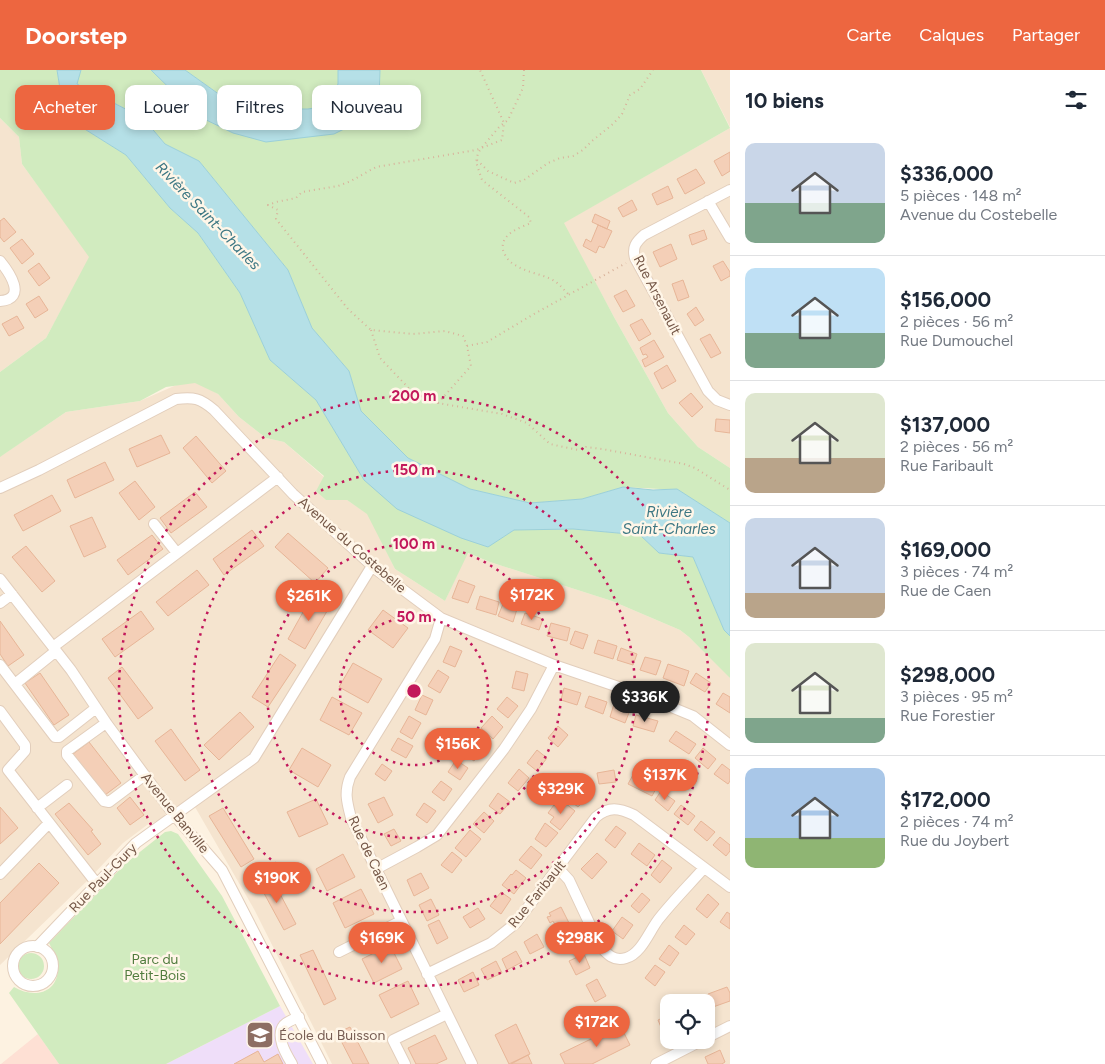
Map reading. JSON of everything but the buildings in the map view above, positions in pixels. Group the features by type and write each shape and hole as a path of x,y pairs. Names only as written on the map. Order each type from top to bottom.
{"street":[{"name":"Rue Arsenault","path":"730,190 644,235 637,241 634,248 635,258 708,391 717,400 730,405"},
{"path":"708,201 730,238"},
{"path":"0,261 15,284 10,298 0,302"},
{"name":"Avenue du Costebelle","path":"0,488 39,470 176,399 190,397 203,400 293,494 372,566 441,618 554,665 642,695 693,716 730,745"},
{"path":"15,684 54,649 278,477"},
{"path":"154,524 177,553"},
{"name":"Rue Paul-Gury","path":"37,946 48,953 53,964 52,971 46,982 40,985 27,986 21,983 13,972 14,958 23,948 37,946 136,843 254,758 372,566"},
{"name":"Avenue Banville","path":"0,579 71,670 106,723 174,815 222,870 322,1064"},
{"path":"0,603 12,594"},
{"name":"Rue de Caen","path":"441,618 435,639 350,777 346,788 352,818 472,1064"},
{"path":"0,664 55,737 59,737 96,708"},
{"path":"376,869 437,835 504,749 531,709 554,665"},
{"path":"0,711 25,745 25,751 4,772 37,808 97,884"},
{"path":"106,723 67,751 67,755 104,801 109,802 144,775"},
{"path":"37,808 67,785"},
{"name":"Rue Faribault","path":"427,974 491,942 516,923 596,818 604,811 614,808 634,814 730,887"},
{"path":"0,874 49,824"},
{"path":"558,868 569,880 600,946 607,955 616,960 627,958 637,950 658,920 704,868"},
{"path":"339,952 401,921"},
{"path":"405,1064 393,1040 447,1014"},
{"path":"292,1064 282,1044 281,1031 285,1024 299,1017"},
{"path":"715,1034 730,1026"},
{"path":"656,1064 685,1049"}],"path":[{"path":"480,70 504,123 502,140 481,148 376,167 338,186 302,192 296,198 268,205 278,210 276,219 348,309 371,330 380,358 420,400 502,414 527,423 550,444 578,450 586,447 602,449 684,464 695,468 730,490"},
{"path":"524,70 523,88 511,114 481,148 476,162 482,180 529,217 531,222 506,236 503,241 506,257 514,265 559,284 569,295"},
{"path":"477,159 488,171 514,183 524,180 548,163 560,158 573,156 583,150 613,124 622,114 630,95 640,89 653,70"},
{"path":"467,346 487,342 635,258"},
{"path":"371,330 413,334 445,331 463,336 471,366 438,403"}],"shaded area":[{"path":"701,70 730,70 730,127"},
{"path":"0,118 19,137 22,164 90,257 46,338 0,372"},
{"path":"730,128 730,468 698,447 668,413 563,223"},
{"path":"187,382 199,383 218,394 239,417 266,438 284,442 324,477 317,490 326,500 347,500 368,514 395,569 445,601 467,553 612,601 680,630 728,675 730,678 730,1064 332,1064 254,909 195,807 147,825 123,843 87,881 0,965 0,448 1,456 66,412 140,401"},
{"name":"École du Buisson","path":"280,1006 313,1064 166,1064"},
{"path":"38,1034 59,1064 1,1064"}],"green space":[{"path":"0,70 57,70 59,85 15,85 15,130 86,130 126,155 170,208 198,233 240,293 270,360 316,400 364,480 487,547 514,530 573,529 640,535 659,553 693,557 724,630 730,636 730,678 680,630 612,601 490,562 468,553 445,601 395,569 367,514 347,500 326,500 316,491 324,476 284,442 266,438 239,417 218,394 195,383 166,387 140,401 66,412 0,457 0,372 46,338 89,257 22,164 19,137 0,118"},
{"path":"81,70 151,70 166,85 125,85 125,109 115,103 115,85 80,85 76,83"},
{"path":"185,70 338,70 337,85 312,85 312,108 308,109 302,109 302,85 217,85 217,93"},
{"path":"380,70 701,70 730,128 564,223 668,413 698,447 730,468 730,523 678,490 623,487 582,499 530,503 470,489 408,458 361,411 349,371 312,328 288,270 199,161 165,144 153,130 207,130 207,120 217,125 217,130 227,130 233,133 246,130 302,130 302,116 312,114 312,130 421,130 421,85 379,85"},
{"name":"Parc du Petit-Bois","path":"171,831 178,834 222,896 280,1006 166,1064 59,1064 9,993 14,987 28,992 42,992 53,984 57,978 58,966 49,943 126,863 165,832"},
{"path":"31,953 40,957 44,966 40,975 31,979 22,975 18,966 22,957"}],"water":[{"name":"Rivière Saint-Charles","path":"57,70 81,70 77,84 79,85 59,85"},
{"path":"151,70 185,70 206,85 166,85"},
{"path":"338,70 380,70 379,85 337,85"},
{"path":"207,86 217,93 217,125 207,120"},
{"name":"Rivière Saint-Charles","path":"115,104 125,109 125,130 153,130 165,144 199,161 288,270 312,328 349,371 361,411 408,458 470,489 530,503 582,499 623,487 653,490 677,489 730,523 730,636 724,630 693,557 659,553 640,535 573,529 514,530 488,547 461,538 397,509 364,480 316,400 270,360 240,293 198,233 170,208 126,155 86,130 115,130"},
{"path":"312,108 312,130 342,130 334,134 266,142 227,130 302,130 302,109"}],"place":[{"name":"École du Buisson","path":"260,1035"}]}
